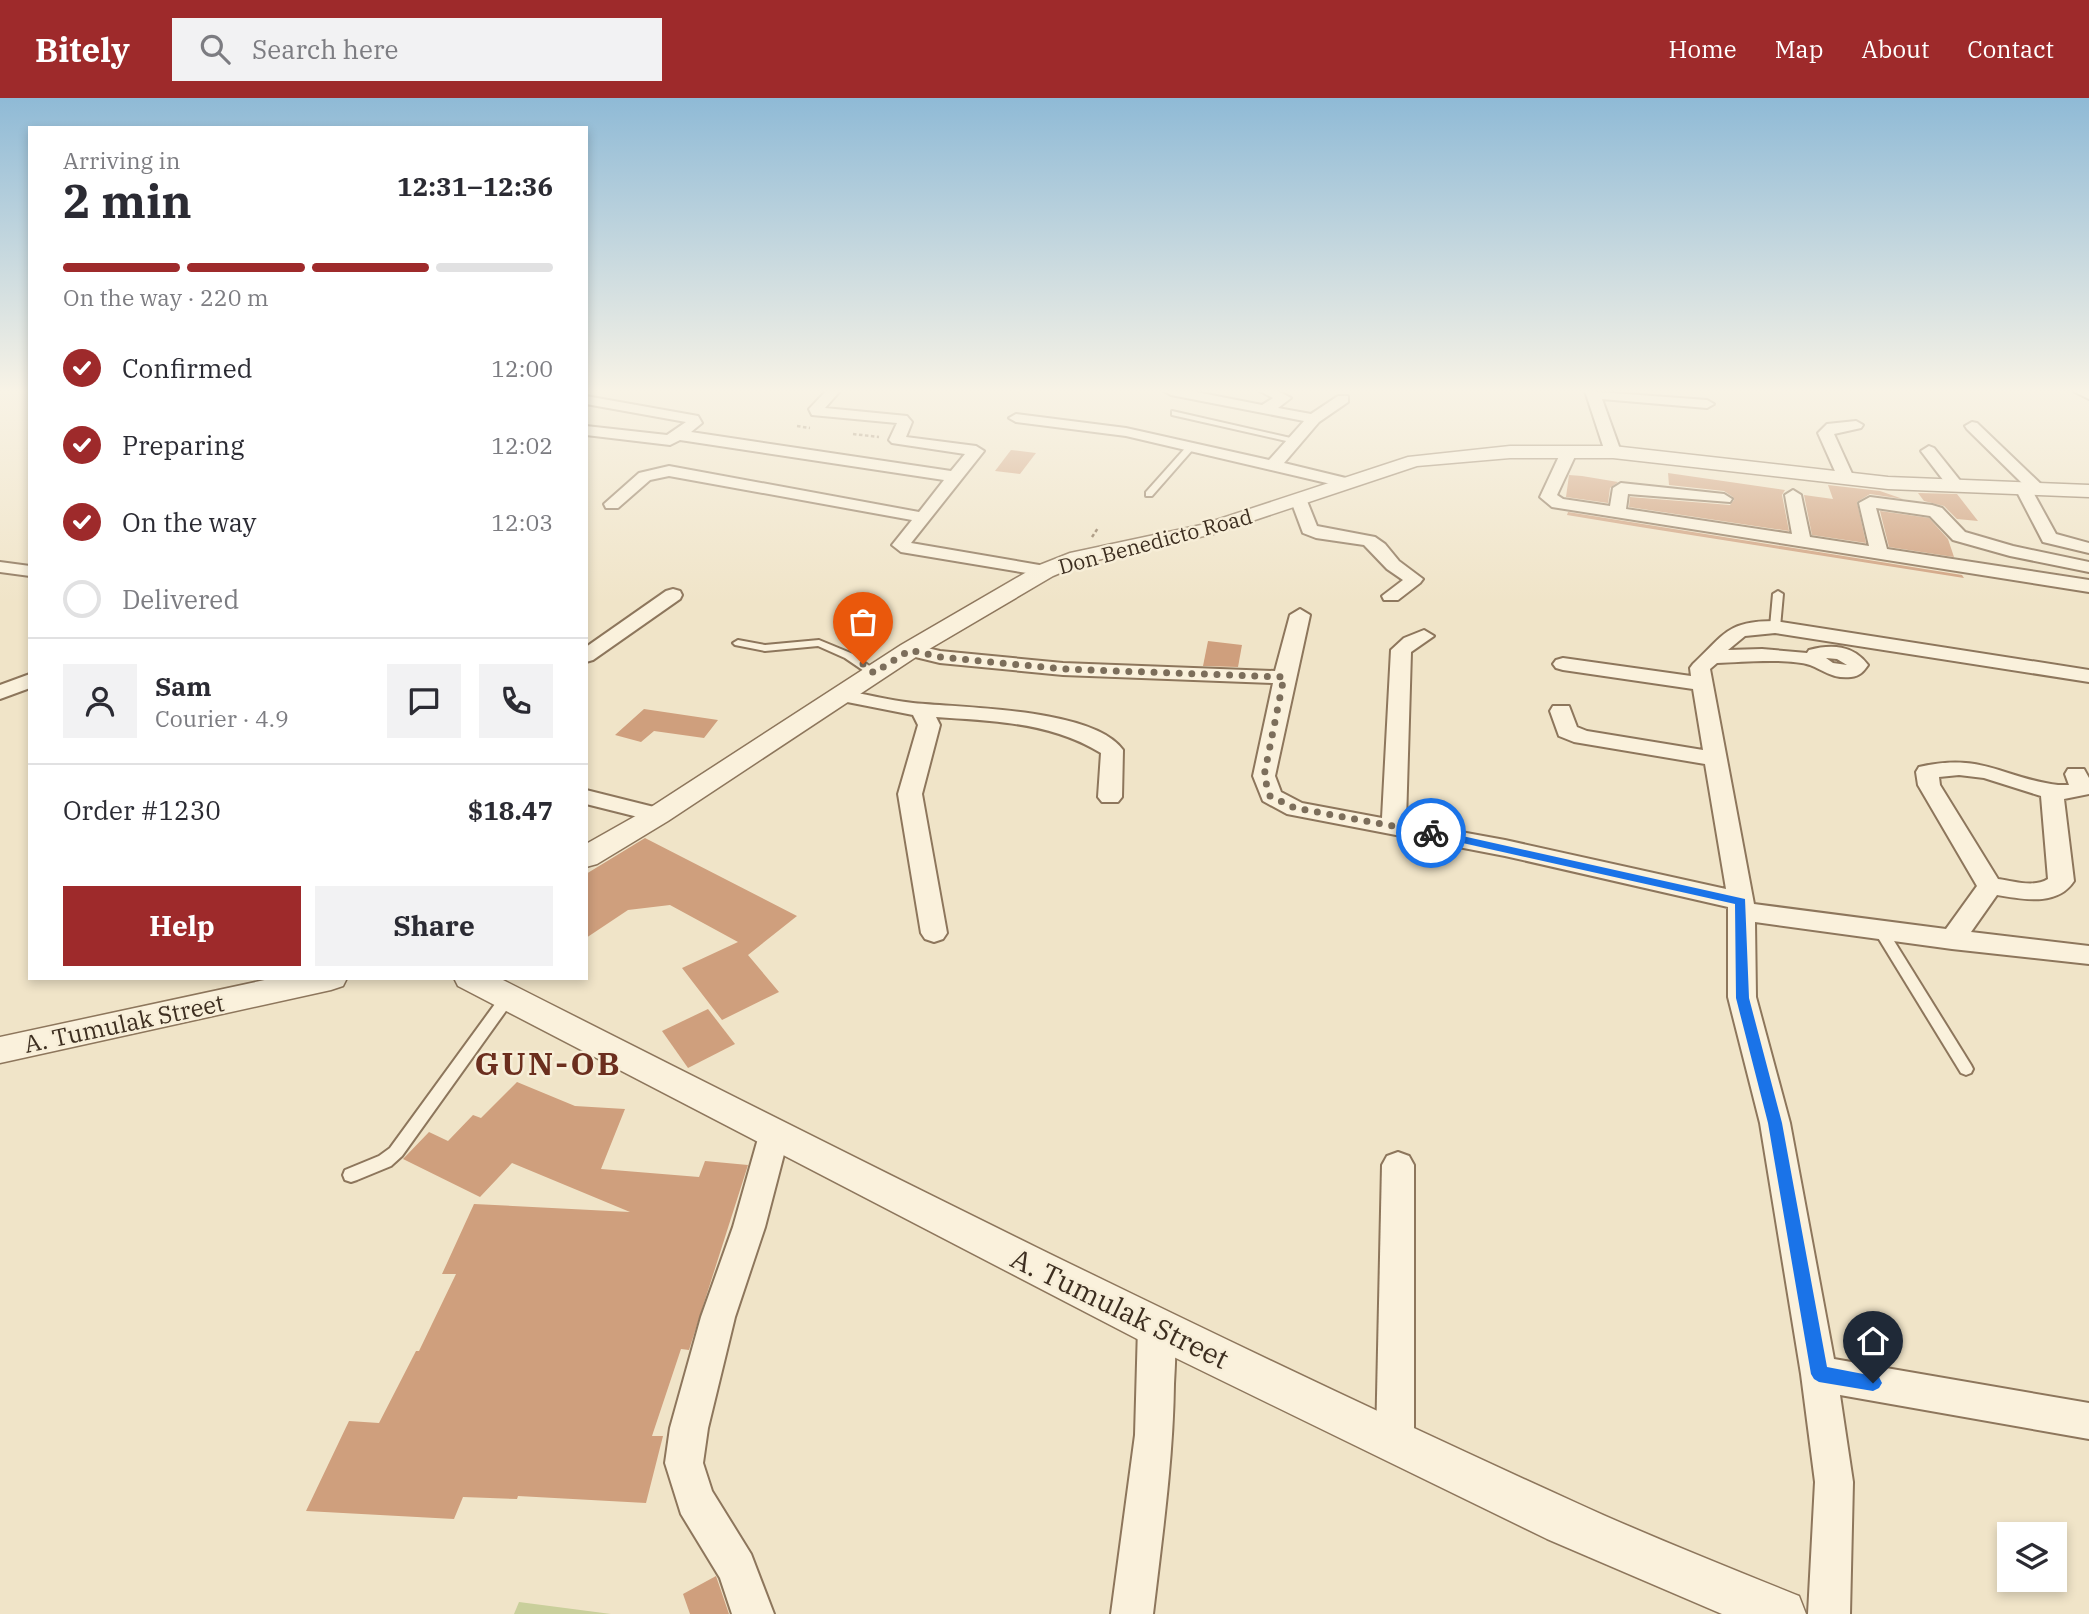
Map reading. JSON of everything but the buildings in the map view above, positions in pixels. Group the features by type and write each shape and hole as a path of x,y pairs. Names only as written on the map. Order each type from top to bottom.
{"street":[{"path":"852,462 956,477"},
{"path":"879,466 882,462"},
{"path":"968,462 901,545 1045,571"},
{"path":"1251,462 1348,483"},
{"path":"1272,467 1276,462"},
{"name":"Don Benedicto Road","path":"588,856 658,815 910,650 1045,571 1077,558 1206,530 1413,462"},
{"path":"1564,462 1548,497 1558,503 2089,586"},
{"name":"Don Benedicto Road","path":"1700,462 1888,483 2089,491"},
{"path":"1839,462 1846,478"},
{"path":"1937,462 1955,486"},
{"path":"2005,462 2031,490 2049,538 2089,548"},
{"path":"612,504 645,476 669,471 921,517"},
{"path":"1616,512 1621,488 1658,482 1724,492 1728,529"},
{"path":"1888,483 1900,504"},
{"path":"1793,495 1802,540"},
{"path":"1299,501 1309,529 1316,533 1368,541 1379,548 1393,565 1414,579 1391,596"},
{"path":"1879,553 1867,503 1900,504 1936,512 1959,536 1967,567"},
{"path":"1959,536 2010,551 2089,567"},
{"path":"0,567 28,571"},
{"path":"588,655 673,595"},
{"path":"1300,615 1264,776 1270,796 1295,808 1395,825 1741,906 1881,931 2089,955"},
{"path":"1829,1614 1834,1482 1819,1374 1775,1123 1742,998 1741,906 1700,668 1735,632 1748,626 1775,627 2089,676"},
{"path":"1395,825 1401,650 1410,642 1424,636"},
{"path":"910,650 940,657 1063,669 1284,677"},
{"path":"1713,657 1762,655 1816,660"},
{"path":"1563,664 1703,684"},
{"path":"0,693 28,681"},
{"path":"839,695 921,710 991,715 1082,732 1112,750 1110,797"},
{"path":"921,710 929,725 910,794 934,933"},
{"path":"1561,711 1567,731 1582,737 1716,760"},
{"path":"1990,886 1929,785 1927,772 1946,767 1990,772 2052,793 2069,793 2082,789 2077,774"},
{"path":"1990,886 2045,892 2055,889 2061,881 2052,793"},
{"path":"588,798 658,815"},
{"path":"1952,940 1990,886"},
{"path":"2059,952 2089,973"},
{"name":"A. Tumulak Street","path":"0,1050 322,980"},
{"name":"A. Tumulak Street","path":"474,980 774,1135 1156,1327 1564,1522 1781,1614"},
{"path":"753,1614 737,1568 695,1500 684,1464 689,1428 718,1317 749,1227 774,1135"},
{"path":"1395,1442 1398,1165"},
{"path":"1132,1614 1155,1439 1158,1379 1156,1327"},
{"path":"1819,1374 2089,1421"}],"lane":[{"path":"1149,494 1178,462"},
{"path":"1775,627 1778,594"},
{"path":"738,643 765,648 819,643 849,656 874,673"},
{"path":"1881,931 1966,1069"},
{"path":"351,1175 384,1161 396,1152 508,997"}],"green space":[{"path":"519,1602 611,1614 514,1614"}],"way so far":[{"path":"863,664 874,673 910,650 940,657 1063,669 1284,677 1264,776 1270,796 1295,808 1431,833"}],"district":[{"name":"GUN-OB","path":"548,1063"}],"route":[{"path":"1431,833 1741,901 1742,998 1775,1123 1819,1374 1873,1383"}]}
